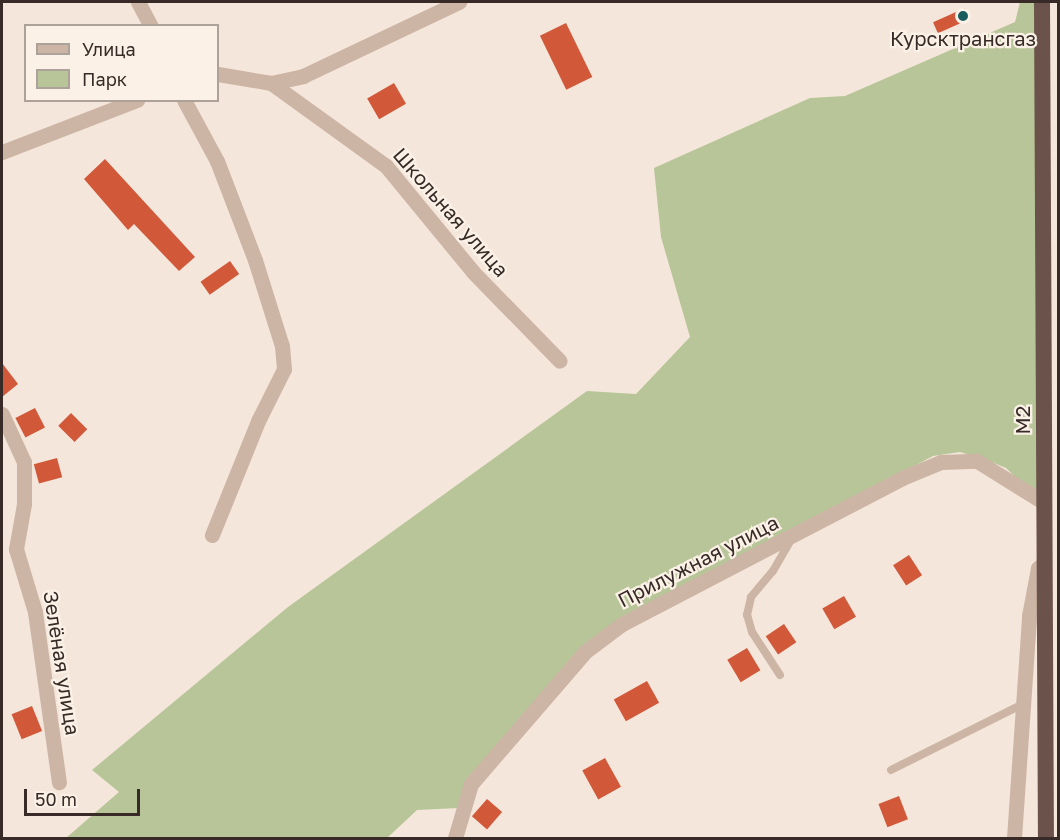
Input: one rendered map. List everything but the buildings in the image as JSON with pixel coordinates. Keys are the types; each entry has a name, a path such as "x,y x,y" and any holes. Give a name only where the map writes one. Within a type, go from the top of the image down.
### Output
{"highway":[{"name":"М2","path":"1042,2 1046,838"}],"street":[{"path":"138,2 150,24"},
{"path":"219,74 271,83 303,76 459,2"},
{"name":"Школьная улица","path":"271,83 386,166 473,272 560,361"},
{"path":"2,152 132,102"},
{"path":"185,102 217,161 255,260 282,346 284,369 258,421 212,535"},
{"name":"Зелёная улица","path":"2,414 24,462 24,504 16,549 35,612 59,782"},
{"name":"Прилужная улица","path":"455,838 471,784 586,651 622,624 902,478 941,462 977,461 1043,502"},
{"path":"1014,838 1021,705 1029,616 1038,568 1043,564"}],"lane":[{"path":"780,675 752,632 747,615 751,597 773,571 794,534"},
{"path":"891,770 1021,705"}],"green space":[{"path":"1020,2 1045,2 1044,496 1028,489 1006,468 987,460 960,452 933,456 620,622 459,808 417,810 387,838 66,838 119,792 92,770 288,607 587,391 636,394 690,337 661,237 654,168 810,98 845,96 1015,22"}],"place":[{"name":"Курсктрансгаз","path":"963,16"}]}
